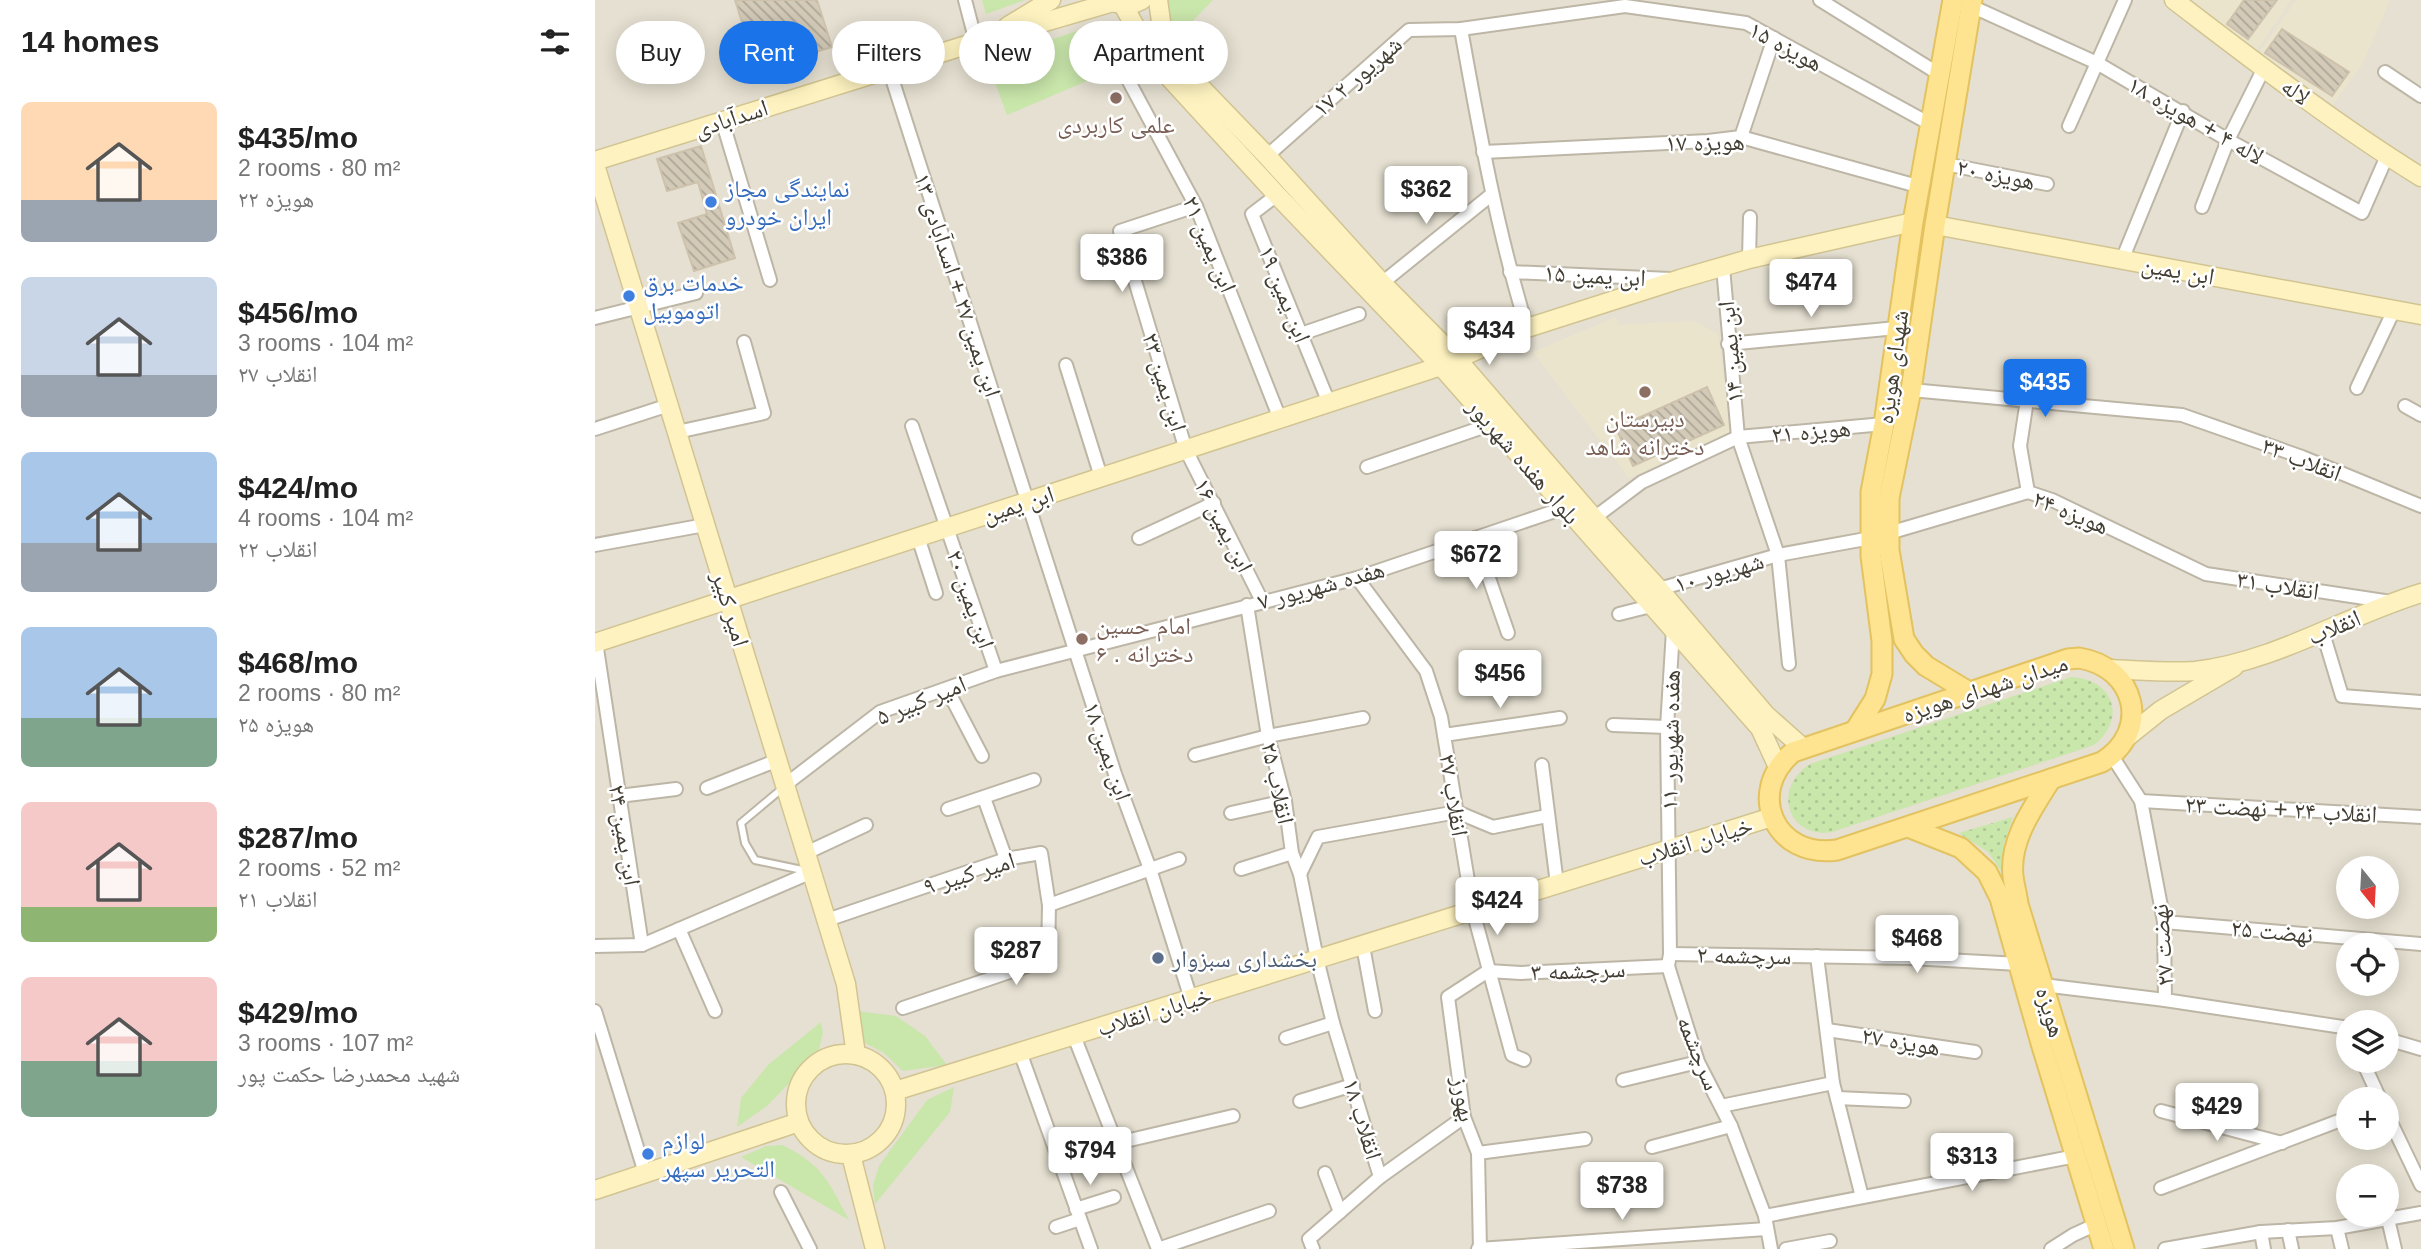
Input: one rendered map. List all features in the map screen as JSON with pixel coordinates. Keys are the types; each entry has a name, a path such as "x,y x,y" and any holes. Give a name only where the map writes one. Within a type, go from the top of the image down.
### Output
{"main road":[{"name":"اسدآبادی","path":"1015,21 1051,0"},
{"name":"اسدآبادی","path":"1048,21 1115,2 1142,0"},
{"name":"بلوار هفده شهریور","path":"1158,0 1163,36 1171,54 1382,283 1458,360 1594,518 1660,589 1766,715 1802,747"},
{"name":"لاله","path":"2174,0 2264,68 2387,156 2421,177"},
{"name":"بلوار هفده شهریور","path":"1115,2 1155,62 1277,195 1441,366 1760,729 1778,767"},
{"name":"شهدای هویزه","path":"1966,2 1938,74 1932,125 1913,222 1884,425 1871,492 1880,536 1891,562 1904,639 1926,666 1969,692"},
{"name":"شهدای هویزه","path":"1856,730 1875,699 1882,674 1882,641 1876,603 1880,536 1911,390 1966,2"},
{"name":"اسدآبادی","path":"595,163 840,84"},
{"name":"امیر کبیر","path":"595,163 846,984 856,1055"},
{"path":"1458,360 1527,328 1680,279 1749,259 1913,222"},
{"path":"595,223 613,225"},
{"name":"ابن یمین","path":"1934,225 2421,315"},
{"name":"ابن یمین","path":"596,642 1458,360"},
{"name":"انقلاب","path":"2246,660 2323,633 2391,602 2421,593"},
{"name":"میدان شهدای هویزه","path":"1778,767 1802,747 2068,659 2089,660 2109,669"},
{"path":"1778,767 1769,796 1772,817 1777,827 1793,843 1814,851 1837,850 2102,762 2112,756 2126,738 2161,710 2246,660"},
{"path":"2109,669 2195,671 2246,660"},
{"path":"2109,669 2124,684 2131,705 2130,728 2126,738"},
{"name":"هویزه","path":"2051,779 2025,820 2016,848 2013,874 2018,904 2124,1249"},
{"name":"خیابان انقلاب","path":"895,1091 1772,817"},
{"name":"هویزه","path":"1908,827 1961,848 1987,872 2000,898 2104,1249"},
{"path":"835,1055 856,1055 874,1062 887,1074 895,1091 897,1109 892,1126 882,1140 868,1150 851,1155 829,1152 810,1140 799,1122 796,1101 802,1080 815,1064 835,1055"},
{"path":"595,1190 799,1122"},
{"path":"851,1155 875,1249"}],"street":[{"path":"965,0 974,21"},
{"path":"1820,0 1938,74"},
{"path":"2069,126 2125,0"},
{"name":"لاله ۴ + هویزه ۱۸","path":"1966,2 2097,63 2183,111 2228,140 2362,213 2387,156"},
{"name":"هویزه ۱۵","path":"1461,29 1625,3 1746,23 1932,125"},
{"path":"1461,29 1491,195 1527,328"},
{"name":"۱۷ شهریور ۲","path":"1267,156 1409,30 1461,29"},
{"path":"1741,137 1774,38"},
{"path":"2202,207 2228,140 2264,68"},
{"path":"2385,72 2421,96"},
{"name":"ابن یمین ۲۷ + اسدآبادی ۱۳","path":"894,84 1027,501"},
{"name":"ابن یمین ۲۱","path":"1130,84 1196,206 1280,419"},
{"path":"2122,260 2183,111"},
{"path":"722,120 770,280"},
{"name":"هویزه ۱۷","path":"1483,152 1741,137 1921,187"},
{"name":"هویزه ۲۰","path":"1945,164 2047,184"},
{"name":"ابن یمین ۱۹","path":"1277,195 1252,214 1329,403"},
{"path":"1382,283 1491,195"},
{"name":"ابن یمین ۲۳","path":"1186,450 1120,231 1196,206"},
{"path":"1749,259 1750,217"},
{"name":"ابن یمین ۱۴","path":"1723,267 1738,437 1778,555 1789,664"},
{"name":"ابن یمین ۱۵","path":"1510,272 1680,279"},
{"path":"595,318 696,293"},
{"path":"2357,388 2394,310"},
{"path":"1301,334 1359,314"},
{"path":"1728,344 1897,328"},
{"path":"677,432 764,413 744,342"},
{"path":"1066,365 1101,477"},
{"name":"انقلاب ۳۳","path":"1911,390 2182,415 2302,457 2421,506"},
{"path":"2027,400 2020,446 2028,492"},
{"path":"595,429 669,405"},
{"path":"2405,407 2421,415"},
{"path":"1367,467 1492,424"},
{"name":"هویزه ۲۱","path":"1738,437 1884,425"},
{"name":"ابن یمین ۲۰","path":"912,426 996,671"},
{"path":"1594,518 1642,482 1738,437"},
{"name":"ابن یمین ۱۶","path":"1186,450 1262,601"},
{"name":"هویزه ۲۴","path":"1778,555 1880,536 2028,492 2052,500 2206,574"},
{"name":"ابن یمین ۱۸","path":"1027,501 1191,999"},
{"path":"1139,538 1214,503"},
{"name":"هفده شهریور ۷","path":"1075,650 1357,578 1564,508"},
{"path":"595,545 705,525"},
{"path":"918,537 936,593"},
{"path":"1475,538 1508,633"},
{"name":"شهریور ۱۰","path":"1660,589 1778,555"},
{"name":"انقلاب ۳۱","path":"2206,574 2391,602"},
{"name":"انقلاب ۲۷","path":"1357,578 1426,671 1441,718 1473,911 1488,971 1512,1055 1524,1060"},
{"name":"انقلاب ۲۵","path":"1247,605 1268,736 1285,801 1291,853 1300,874 1317,959"},
{"path":"1619,614 1651,606"},
{"name":"هفده شهریور ۱۱","path":"1670,849 1667,727 1673,631"},
{"path":"2323,633 2342,696 2421,702"},
{"name":"ابن یمین ۲۴","path":"596,642 642,945"},
{"name":"امیر کبیر ۵","path":"785,785 880,712 996,671 1075,650"},
{"path":"947,689 982,755"},
{"path":"1195,755 1268,736 1363,718"},
{"path":"1444,735 1560,718"},
{"path":"1613,725 1667,727"},
{"name":"نهضت ۲۷","path":"2112,756 2141,801 2164,922 2165,1000 2336,1027"},
{"path":"707,788 778,760"},
{"path":"1542,765 1557,884"},
{"path":"948,809 1034,780"},
{"path":"619,796 675,789"},
{"path":"984,797 1006,859"},
{"path":"1231,813 1285,801"},
{"name":"انقلاب ۲۴ + نهضت ۲۳","path":"2141,801 2421,817"},
{"path":"1300,874 1318,837 1457,812 1493,827 1547,816"},
{"path":"806,853 866,825"},
{"name":"سرچشمه","path":"1670,849 1669,960 1698,1062 1731,1126 1772,1249"},
{"name":"امیر کبیر ۹","path":"827,920 1006,859 1041,853 1049,905"},
{"path":"1241,869 1291,853"},
{"path":"903,1007 1048,959 1049,905 1179,859"},
{"path":"595,946 642,945 812,872"},
{"name":"نهضت ۲۵","path":"2164,922 2421,944"},
{"path":"679,929 715,1011"},
{"path":"1363,946 1375,1011"},
{"path":"1817,956 1833,1083 1863,1197"},
{"name":"سرچشمه ۲","path":"1669,960 1817,956 2019,964"},
{"name":"انقلاب ۱۸","path":"1313,1249 1309,1239 1380,1177 1333,1023 1317,959"},
{"name":"سرچشمه ۳","path":"1488,971 1521,973 1669,960"},
{"name":"بهورز","path":"1479,1249 1478,1153 1464,1117 1448,998 1488,971"},
{"path":"2043,985 2165,1000"},
{"path":"595,1011 600,1043 645,1173"},
{"path":"1286,1038 1333,1023"},
{"name":"هویزه ۲۷","path":"1827,1030 1975,1052"},
{"path":"1074,1036 1158,1249 1269,1211"},
{"path":"2399,1043 2421,1049"},
{"path":"1020,1052 1091,1249"},
{"path":"1623,1080 1698,1062"},
{"path":"1721,1106 1833,1083"},
{"path":"1300,1101 1353,1085"},
{"path":"1837,1098 1904,1101"},
{"path":"2161,1111 2282,1143"},
{"path":"1117,1143 1233,1116"},
{"path":"1380,1177 1464,1117"},
{"path":"2161,1188 2336,1122"},
{"path":"1652,1147 1731,1126"},
{"path":"1478,1153 1585,1139"},
{"path":"2399,1139 2421,1185"},
{"path":"1479,1249 1765,1222 1863,1197 2076,1157"},
{"path":"1325,1173 1340,1212"},
{"path":"781,1192 810,1249"},
{"path":"1056,1227 1114,1197"},
{"path":"2399,1217 2421,1213"},
{"path":"2051,1249 2097,1224"},
{"path":"2165,1249 2261,1233 2343,1227"},
{"path":"2390,1227 2395,1249"},
{"path":"2337,1228 2342,1249"},
{"path":"2288,1230 2293,1249"},
{"path":"2261,1233 2264,1249"},
{"path":"1786,1249 1830,1241"}],"lane":[{"path":"785,785 741,823 745,843 755,860 812,872"}],"shaded area":[{"path":"595,0 2421,0 2421,1249 595,1249"},
{"path":"2186,0 2291,0 2255,53"},
{"path":"2296,0 2390,0 2363,63 2333,104 2259,53"},
{"name":"دبیرستان دخترانه شاهد","path":"1616,317 1618,325 1694,321 1718,334 1731,432 1629,478 1533,352"}],"green space":[{"path":"982,0 1025,0 986,14"},
{"path":"1161,0 1213,0 1192,21 1166,21"},
{"path":"1069,34 1069,84 1080,84 1007,115 996,84 1055,84 1055,38"},
{"path":"2071,677 2086,679 2097,685 2111,702 2113,713 2110,724 2094,745 1832,832 1817,832 1805,828 1795,820 1790,810 1788,798 1791,786 1798,774 1810,764"},
{"path":"2013,817 2004,843 2002,872 1988,852 1959,833"},
{"path":"856,1011 896,1016 925,1036 947,1065 903,1071 884,1053 861,1041"},
{"path":"821,1022 823,1033 818,1053 767,1106 737,1127 741,1098 768,1065"},
{"path":"954,1087 950,1112 875,1204 873,1185 879,1166 927,1100"},
{"path":"782,1145 816,1167 836,1195 849,1220 741,1157 766,1146"}],"building":[{"path":"735,0 817,0 832,47 818,51 818,21 742,21"},
{"path":"2244,0 2277,0 2248,39 2227,24"},
{"path":"2282,29 2349,72 2332,96 2265,53"},
{"name":"نمایندگی مجاز ایران خودرو","path":"701,146 735,258 694,271 678,223 707,214 698,182 667,191 657,159"},
{"path":"1707,387 1724,425 1633,466 1616,428"}],"place":[{"name":"علمی کاربردی","path":"1116,98"},
{"name":"نمایندگی مجاز ایران خودرو","path":"711,202"},
{"name":"خدمات برق اتوموبیل","path":"629,296"},
{"name":"دبیرستان دخترانه شاهد","path":"1645,392"},
{"name":"امام حسین ۶ . دخترانه","path":"1082,639"},
{"name":"بخشداری سبزوار","path":"1158,958"},
{"name":"لوازم التحریر سپهر","path":"648,1154"}]}
